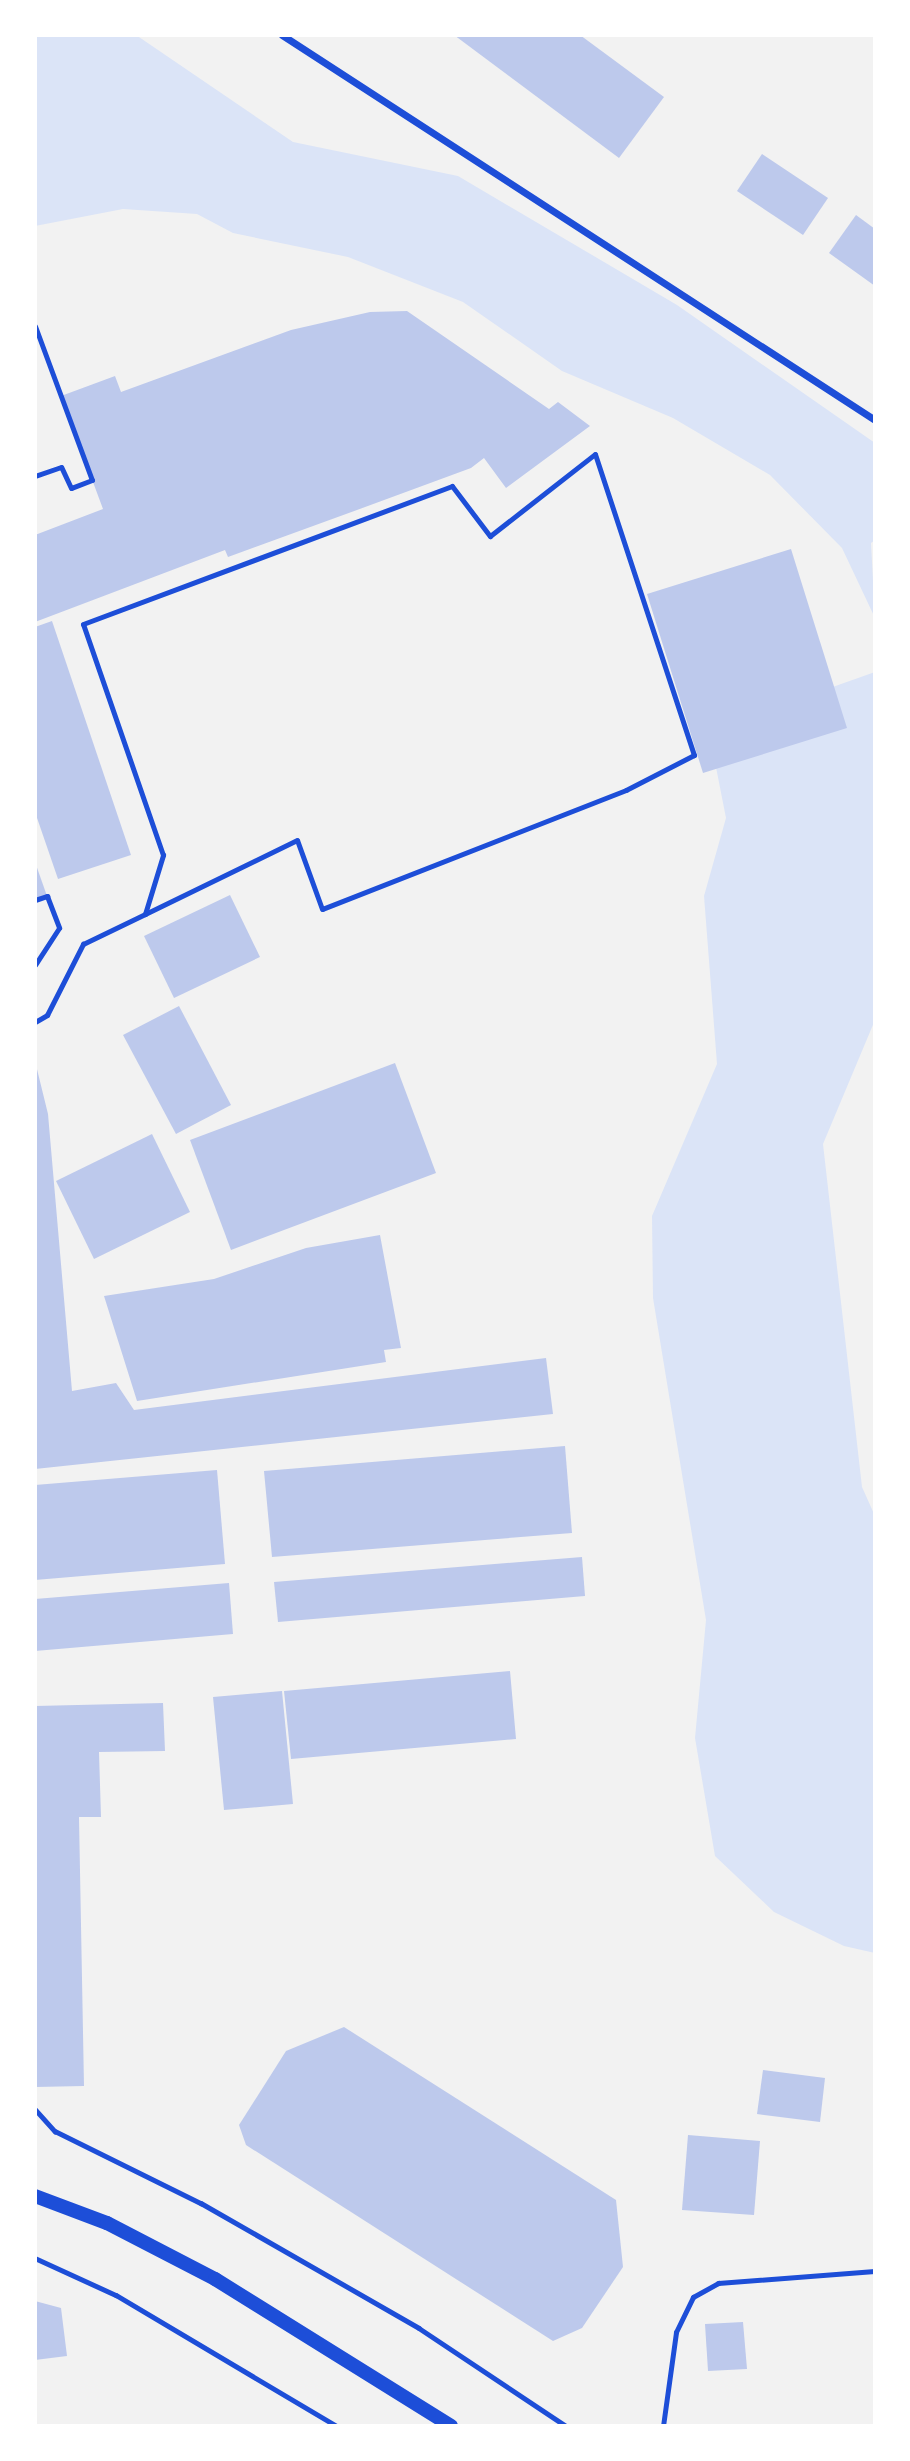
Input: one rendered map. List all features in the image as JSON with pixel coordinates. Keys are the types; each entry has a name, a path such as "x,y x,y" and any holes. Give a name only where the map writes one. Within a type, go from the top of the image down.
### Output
{"main road":[{"path":"35,2196 107,2223 215,2279 451,2426"}],"street":[{"path":"282,35 875,420"}],"lane":[{"path":"35,326 92,480 71,488 61,467 35,476"},
{"path":"35,1021 47,1015 83,944 145,914 297,840 322,909 626,790 694,755 595,454 490,536 452,486 83,624 163,855 145,914"},
{"path":"35,900 47,896 59,928 35,965"},
{"path":"663,2426 676,2332 693,2297 718,2283 875,2271"}],"path":[{"path":"35,2109 55,2131 201,2203 419,2328 566,2426"},
{"path":"35,2258 116,2295 337,2426"}],"shaded area":[{"path":"35,35 136,35 293,142 458,176 677,305 875,443 875,540 871,543 875,618 842,548 770,475 673,418 562,371 463,302 348,257 233,233 197,214 123,209 35,226"},
{"path":"875,672 875,1020 823,1144 862,1487 875,1516 875,1953 844,1946 774,1912 715,1856 695,1738 706,1620 653,1298 652,1216 717,1064 704,896 726,818 713,752 739,720"}],"building":[{"path":"454,35 580,35 664,97 619,158"},
{"path":"762,154 828,198 803,235 737,191"},
{"path":"856,215 875,229 875,286 829,253"},
{"path":"407,311 549,409 558,402 590,426 506,488 484,458 471,468 357,510 228,557 225,550 35,622 35,535 103,509 61,396 115,376 121,392 291,330 370,312"},
{"path":"791,549 847,728 703,773 647,594"},
{"path":"52,621 131,855 58,879 35,812 35,627"},
{"path":"35,862 47,896 35,900"},
{"path":"230,895 260,957 174,998 144,936"},
{"path":"179,1006 231,1105 176,1134 123,1035"},
{"path":"35,1061 48,1114 72,1391 116,1383 134,1410 546,1358 553,1414 35,1469"},
{"path":"395,1063 436,1173 231,1250 190,1140"},
{"path":"152,1134 190,1212 94,1259 56,1181"},
{"path":"380,1235 401,1348 384,1350 386,1362 137,1401 104,1296 214,1279 306,1248"},
{"path":"565,1446 572,1533 272,1557 264,1471"},
{"path":"217,1470 225,1564 35,1580 35,1485"},
{"path":"582,1557 585,1596 278,1622 274,1582"},
{"path":"229,1583 233,1634 35,1651 35,1599"},
{"path":"510,1671 516,1739 291,1759 284,1691"},
{"path":"282,1691 293,1804 224,1810 213,1697"},
{"path":"163,1703 165,1751 99,1752 101,1817 79,1817 84,2086 35,2087 35,1706"},
{"path":"344,2027 616,2200 623,2267 582,2328 553,2341 246,2145 239,2125 286,2051"},
{"path":"763,2070 825,2078 820,2122 757,2114"},
{"path":"688,2135 760,2141 754,2215 682,2210"},
{"path":"35,2301 61,2308 67,2356 35,2360"},
{"path":"743,2322 747,2369 708,2371 705,2324"}]}
